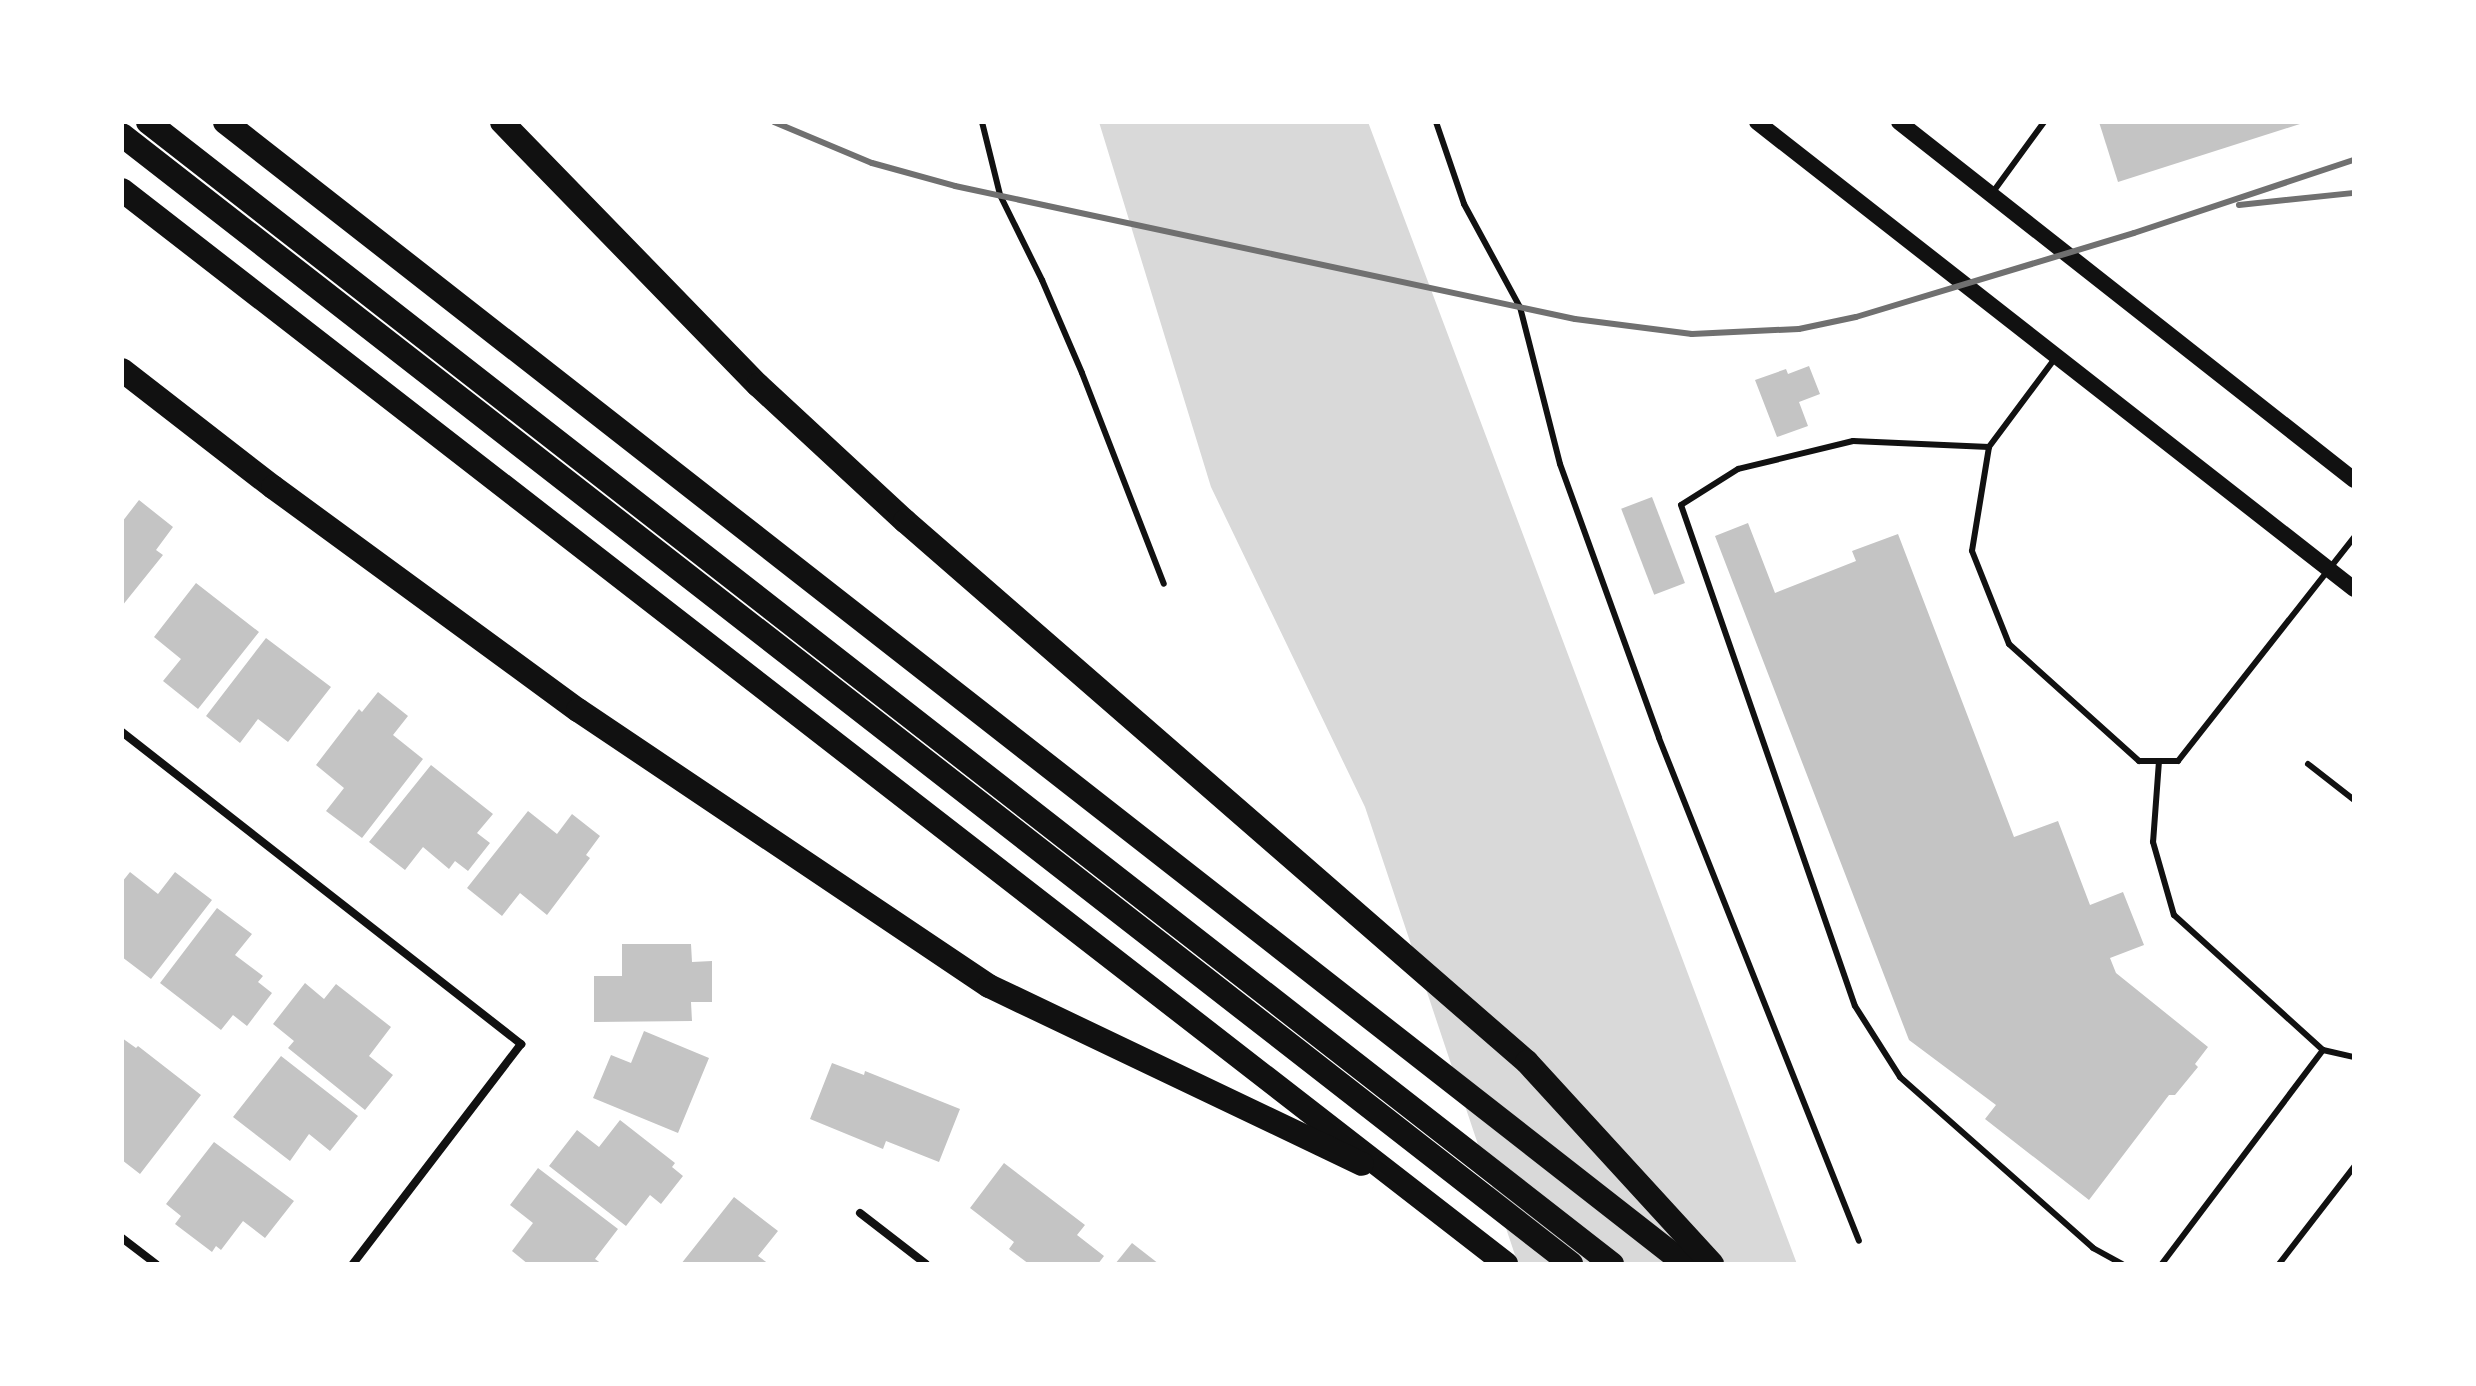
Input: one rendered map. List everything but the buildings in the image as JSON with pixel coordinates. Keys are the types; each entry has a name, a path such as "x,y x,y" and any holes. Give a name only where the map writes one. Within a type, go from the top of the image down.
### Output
{"highway":[{"path":"148,122 1612,1264"},
{"path":"225,122 1321,976 1685,1264"},
{"path":"502,122 770,395 905,521 1527,1062 1712,1264"},
{"path":"122,135 1571,1264"},
{"path":"122,190 1506,1264"},
{"path":"122,370 273,487 578,710 989,986 1404,1184"}],"main road":[{"path":"1757,122 2354,589"},
{"path":"1899,122 2354,480"}],"street":[{"path":"122,732 521,1044 353,1264"},
{"path":"860,1213 926,1264"},
{"path":"122,1238 156,1264"}],"lane":[{"path":"982,122 1000,195 1077,359 1164,584"},
{"path":"1436,122 1464,204 1520,307 1560,464 1659,738 1859,1241"},
{"path":"1991,195 2044,122"},
{"path":"2057,356 1989,447 1972,551 2009,644 2139,761 2178,761 2354,537"},
{"path":"1989,447 1853,441 1738,469 1681,505 1855,1006 1900,1077 2093,1248 2122,1264"},
{"path":"2159,761 2153,842 2174,915 2323,1050 2354,1057"},
{"path":"2308,764 2354,800"},
{"path":"2162,1264 2323,1050"},
{"path":"2279,1264 2354,1167"}],"shaded area":[{"path":"1099,122 1368,122 1797,1264 1518,1264 1365,807 1211,487"}],"railway":[{"path":"774,122 872,163 955,186 1575,319 1692,334 1799,329 1856,317 2134,233 2354,160"},
{"path":"2239,205 2354,193"}]}
